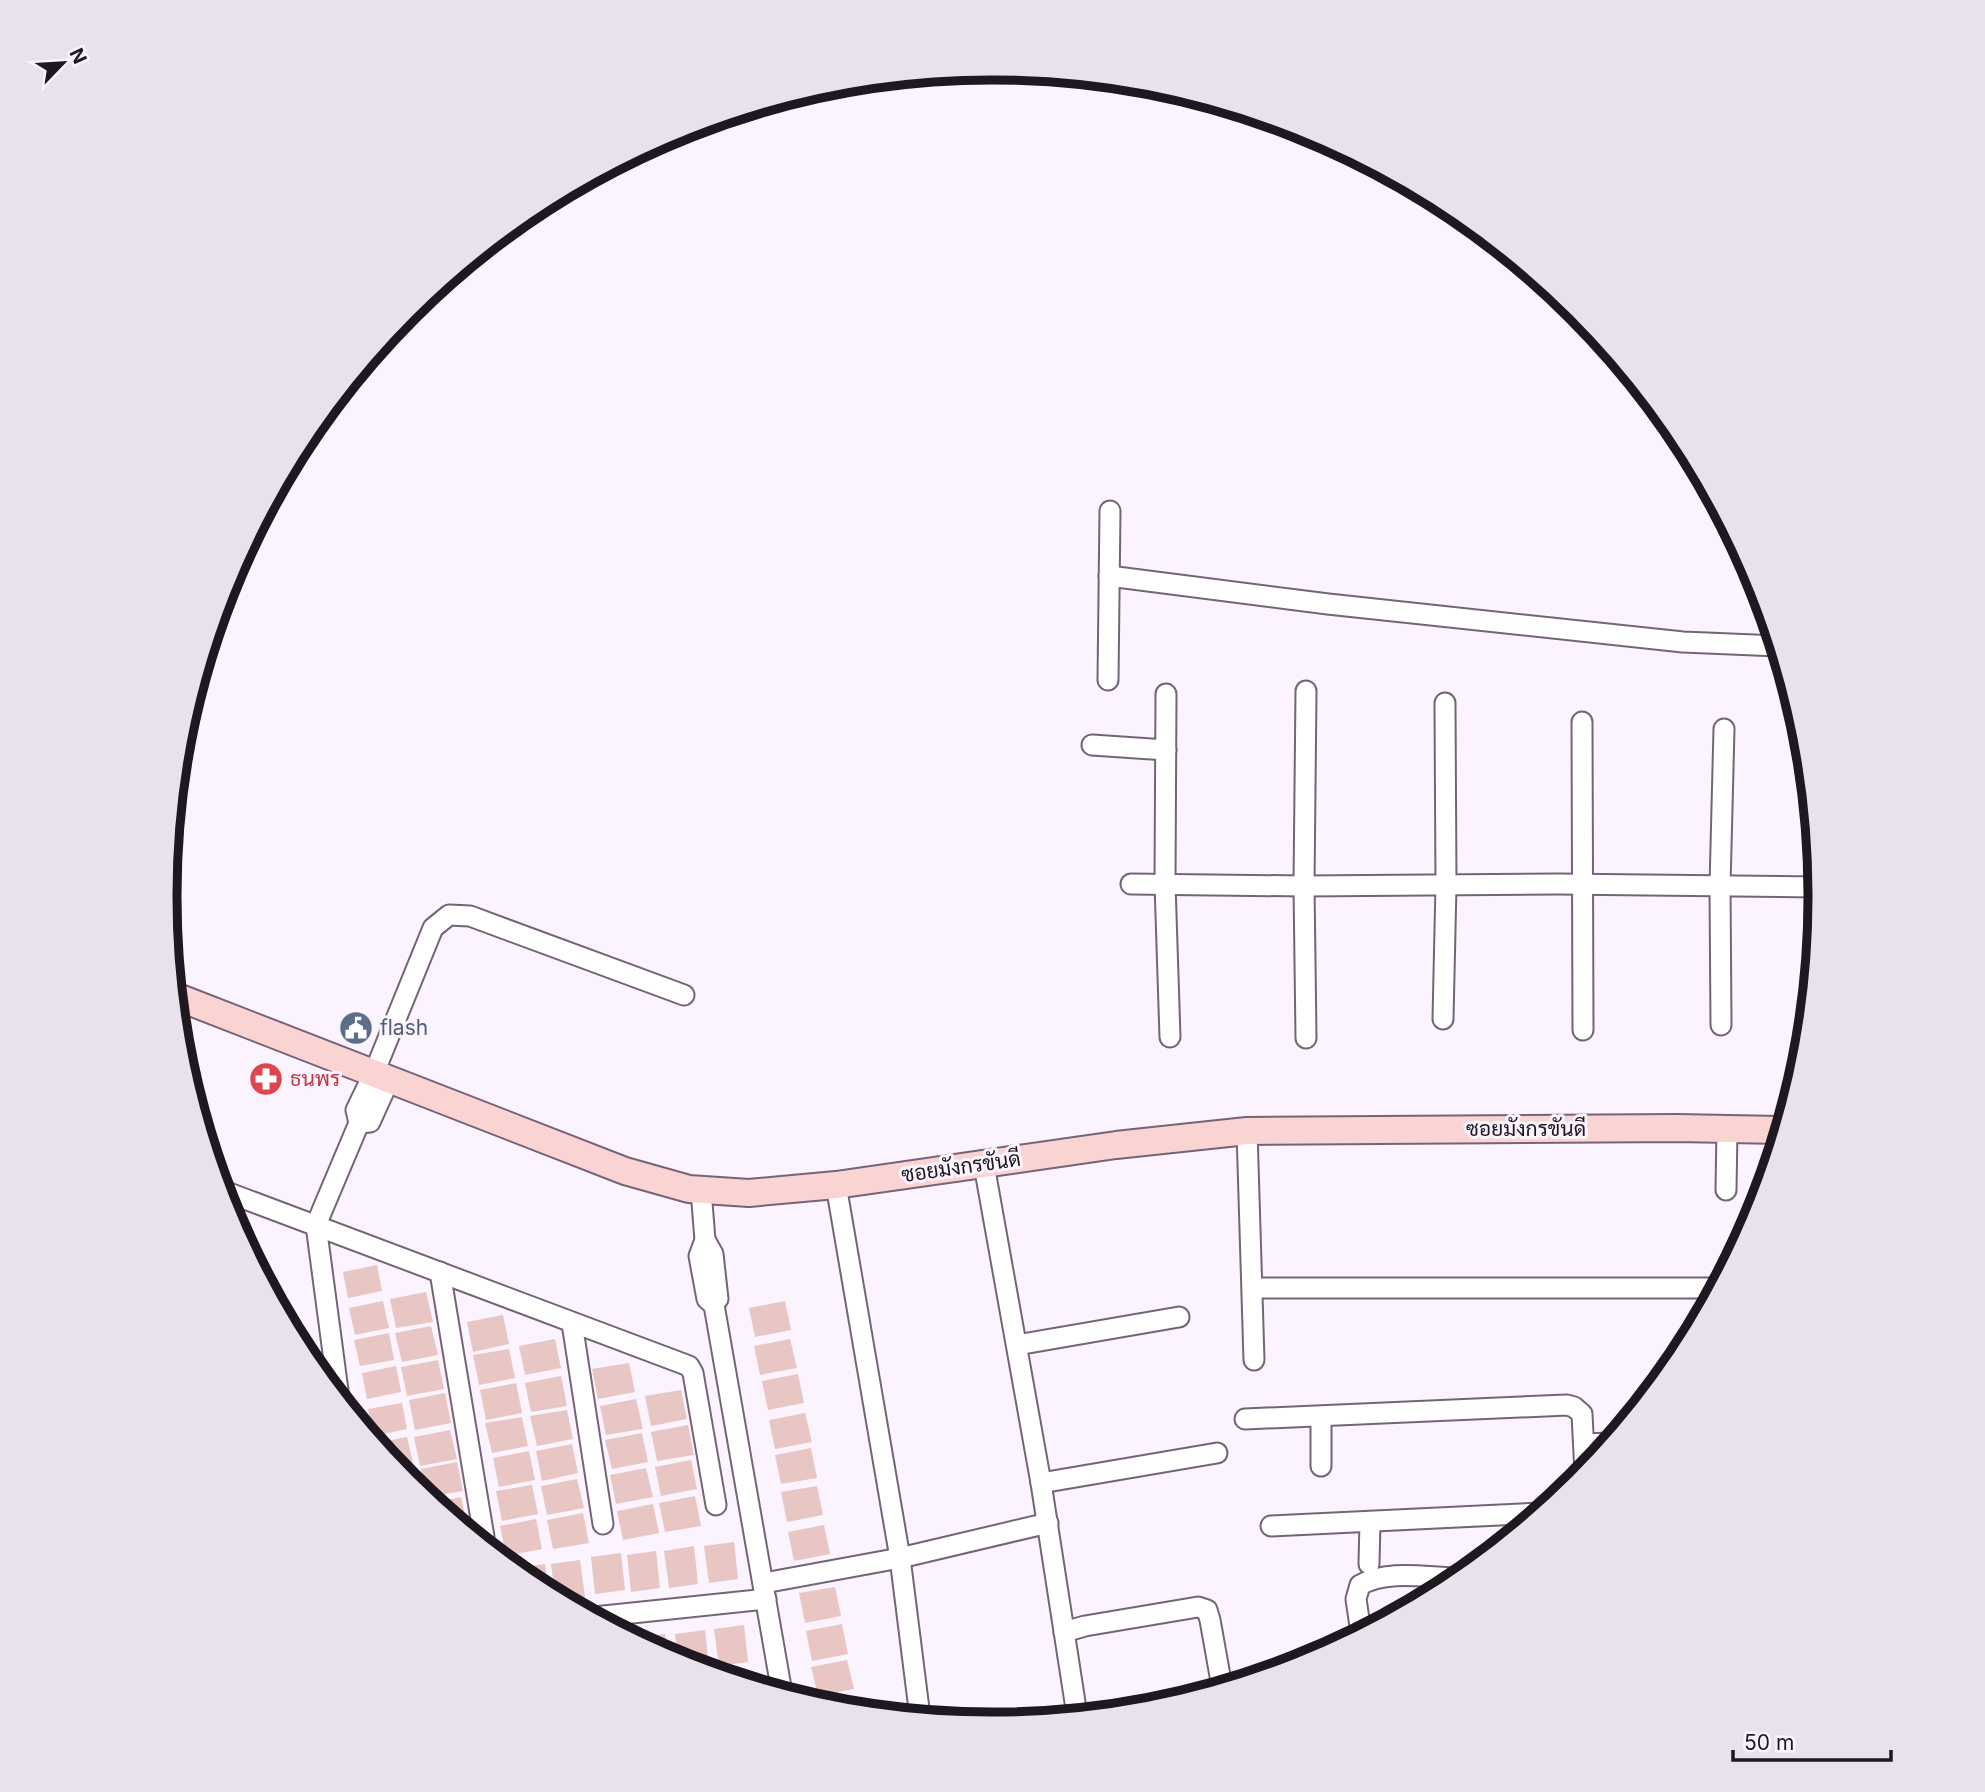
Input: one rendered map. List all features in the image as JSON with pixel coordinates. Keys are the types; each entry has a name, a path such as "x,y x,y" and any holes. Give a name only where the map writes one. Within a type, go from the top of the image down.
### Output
{"street":[{"path":"1108,680 1110,511"},
{"path":"1110,576 1328,604 1683,642 1768,646"},
{"path":"1306,691 1306,1038"},
{"path":"1166,694 1165,884 1170,1037"},
{"path":"1443,1019 1446,885 1445,703"},
{"path":"1582,722 1583,1030"},
{"path":"1721,1024 1720,886 1724,729"},
{"path":"1091,745 1166,750"},
{"path":"1131,884 1808,887"},
{"path":"337,1379 316,1225 359,1123 370,1122 382,1077 433,928 449,915 470,916 684,995"},
{"name":"ซอยมังกรขันดี","path":"184,999 625,1171 701,1190 750,1193 836,1185 1162,1139 1247,1131 1773,1130"},
{"path":"1726,1190 1727,1129"},
{"path":"1247,1131 1254,1360"},
{"path":"984,1165 1048,1523 1076,1707"},
{"path":"836,1185 900,1558 919,1708"},
{"path":"701,1190 705,1240 699,1256 707,1298 714,1305 780,1684"},
{"path":"234,1195 689,1366 693,1373 716,1505"},
{"path":"440,1272 483,1532"},
{"path":"1253,1288 1706,1290"},
{"path":"1017,1345 1179,1317"},
{"path":"572,1323 603,1524"},
{"path":"1245,1419 1567,1405 1582,1414 1585,1456"},
{"path":"1321,1417 1321,1466"},
{"path":"1585,1444 1597,1444"},
{"path":"1041,1483 1217,1452"},
{"path":"1271,1527 1524,1514"},
{"path":"1369,1564 1370,1522"},
{"path":"609,1615 765,1591 1048,1523"},
{"path":"1360,1623 1356,1599 1360,1585 1387,1576 1440,1577"},
{"path":"1064,1632 1198,1606 1207,1610 1221,1679"}],"building":[{"path":"377,1265 382,1291 348,1298 343,1272"},
{"path":"426,1292 433,1322 396,1328 390,1299"},
{"path":"383,1301 389,1328 355,1335 349,1308"},
{"path":"785,1301 791,1330 755,1337 749,1308"},
{"path":"503,1315 509,1344 473,1352 467,1322"},
{"path":"431,1326 438,1355 402,1362 395,1333"},
{"path":"389,1333 394,1360 360,1366 354,1340"},
{"path":"555,1339 561,1368 525,1375 519,1346"},
{"path":"790,1339 797,1368 760,1375 754,1346"},
{"path":"509,1349 515,1378 479,1385 473,1355"},
{"path":"438,1360 444,1389 407,1396 401,1367"},
{"path":"629,1363 635,1392 598,1399 592,1369"},
{"path":"396,1366 401,1392 367,1399 362,1373"},
{"path":"798,1374 804,1403 768,1410 762,1381"},
{"path":"561,1376 567,1406 531,1412 525,1383"},
{"path":"516,1383 522,1413 486,1420 480,1390"},
{"path":"681,1390 687,1419 651,1426 645,1396"},
{"path":"445,1393 451,1423 415,1430 409,1400"},
{"path":"636,1399 643,1429 606,1435 600,1406"},
{"path":"402,1403 407,1429 380,1435 371,1423 368,1409"},
{"path":"567,1410 573,1439 537,1446 530,1416"},
{"path":"805,1413 812,1442 775,1449 769,1420"},
{"path":"522,1417 528,1446 492,1453 485,1423"},
{"path":"688,1425 694,1455 657,1461 651,1432"},
{"path":"450,1430 457,1459 420,1466 414,1437"},
{"path":"642,1433 648,1462 612,1469 605,1440"},
{"path":"407,1437 413,1463 408,1464 386,1441"},
{"path":"572,1444 578,1473 542,1481 536,1451"},
{"path":"811,1448 817,1478 781,1484 775,1455"},
{"path":"529,1451 535,1480 499,1487 493,1458"},
{"path":"691,1460 697,1489 661,1496 655,1467"},
{"path":"457,1462 463,1491 440,1495 423,1479 421,1469"},
{"path":"646,1468 653,1497 616,1504 610,1475"},
{"path":"577,1479 584,1508 547,1515 541,1486"},
{"path":"532,1485 538,1514 502,1521 496,1491"},
{"path":"817,1486 823,1515 787,1522 781,1492"},
{"path":"695,1496 701,1526 665,1532 659,1503"},
{"path":"461,1497 466,1518 455,1509 446,1500"},
{"path":"653,1504 659,1533 623,1540 617,1511"},
{"path":"583,1513 589,1543 553,1549 547,1520"},
{"path":"536,1519 542,1549 512,1555 505,1549 500,1526"},
{"path":"824,1525 830,1554 794,1561 788,1532"},
{"path":"734,1542 738,1579 709,1583 704,1546"},
{"path":"694,1546 698,1584 669,1588 664,1551"},
{"path":"656,1551 660,1588 631,1592 627,1555"},
{"path":"621,1553 625,1590 595,1594 591,1557"},
{"path":"580,1560 585,1597 578,1598 553,1583 551,1564"},
{"path":"545,1564 547,1579 539,1574 528,1566"},
{"path":"835,1587 841,1616 805,1623 799,1593"},
{"path":"842,1624 848,1654 812,1661 806,1631"},
{"path":"744,1625 748,1662 719,1664 714,1629"},
{"path":"705,1630 708,1660 676,1647 675,1634"},
{"path":"665,1634 666,1643 651,1636"},
{"path":"847,1660 854,1689 826,1694 817,1692 811,1667"}],"place":[{"name":"flash","path":"356,1028"},
{"name":"ธนพร","path":"266,1079"}]}
